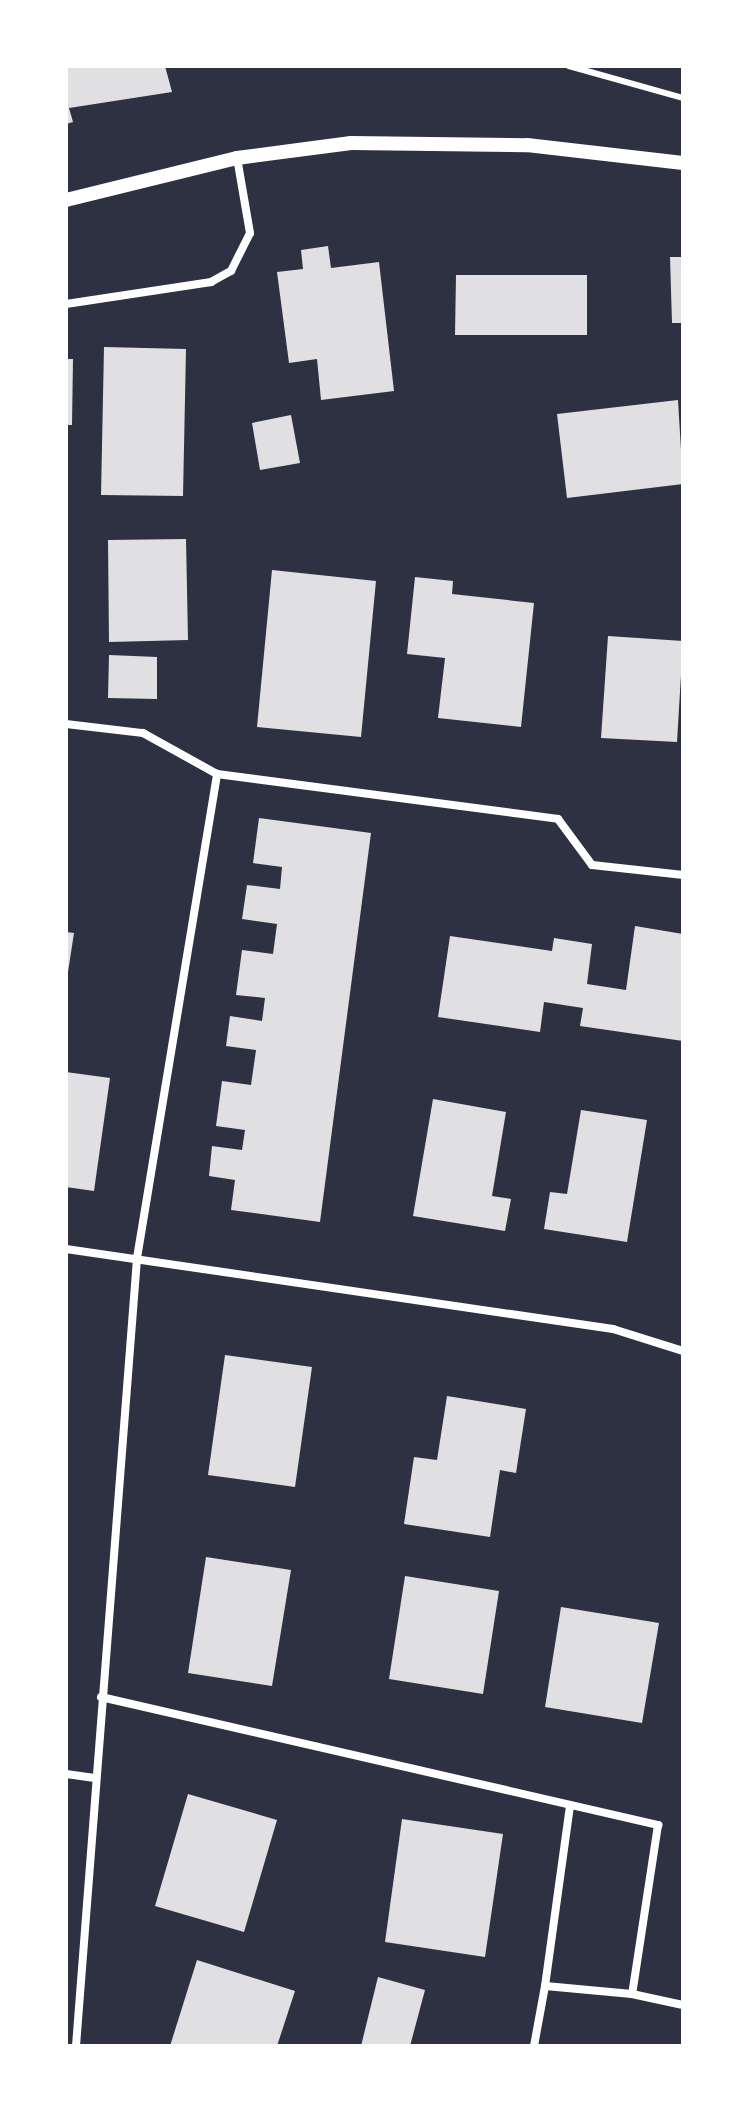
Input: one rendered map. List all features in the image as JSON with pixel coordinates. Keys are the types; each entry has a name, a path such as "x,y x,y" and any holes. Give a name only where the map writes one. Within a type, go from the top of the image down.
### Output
{"street":[{"path":"66,200 237,158 351,143 527,145 683,163"},
{"path":"66,304 211,282 231,271 250,233 237,158"},
{"path":"66,724 143,733 217,774 558,819 592,865 683,875"},
{"path":"76,2046 137,1258 217,774"},
{"path":"66,1249 613,1329 683,1351"},
{"path":"101,1697 658,1825 632,1994"},
{"path":"66,1774 95,1778"},
{"path":"534,2046 570,1806"},
{"path":"545,1986 632,1994 683,2005"}],"lane":[{"path":"569,66 683,98"}],"building":[{"path":"66,66 165,66 172,92 69,108 73,122 66,124"},
{"path":"328,246 331,268 379,262 394,391 321,400 317,359 289,363 277,272 303,269 301,250"},
{"path":"670,257 683,257 683,323 672,323"},
{"path":"456,275 587,275 587,335 455,335"},
{"path":"104,347 186,349 183,496 101,495"},
{"path":"66,359 73,359 72,425 66,425"},
{"path":"678,400 683,484 567,498 557,414"},
{"path":"291,415 300,463 260,470 252,423"},
{"path":"186,539 188,640 109,642 108,540"},
{"path":"272,570 376,581 361,737 257,727"},
{"path":"415,577 453,581 452,594 534,603 521,727 438,718 445,658 407,654"},
{"path":"608,636 683,641 677,742 601,738"},
{"path":"109,655 157,657 157,699 108,698"},
{"path":"259,818 371,833 320,1222 231,1210 235,1180 209,1176 212,1146 242,1150 245,1130 216,1126 222,1081 251,1085 256,1050 226,1046 230,1016 262,1021 265,998 236,995 242,950 273,954 277,924 242,919 247,885 280,889 282,867 253,863"},
{"path":"635,926 683,934 683,1041 580,1026 583,1008 544,1002 540,1032 438,1017 450,936 552,951 554,938 592,944 587,984 626,990"},
{"path":"66,932 74,933 68,972 66,971"},
{"path":"66,1072 110,1078 94,1191 66,1187"},
{"path":"433,1099 506,1112 492,1196 511,1199 505,1231 413,1216"},
{"path":"581,1110 647,1120 627,1242 544,1229 550,1192 567,1194"},
{"path":"225,1355 312,1367 295,1487 208,1475"},
{"path":"447,1396 526,1409 516,1473 500,1470 490,1537 404,1524 414,1457 437,1460"},
{"path":"206,1557 291,1570 272,1686 188,1673"},
{"path":"405,1576 499,1591 483,1694 389,1679"},
{"path":"561,1607 659,1623 642,1723 545,1707"},
{"path":"188,1794 277,1820 244,1932 155,1906"},
{"path":"402,1819 503,1834 485,1957 385,1942"},
{"path":"197,1960 295,1991 277,2046 170,2046"},
{"path":"378,1977 425,1990 410,2046 361,2046"}]}
